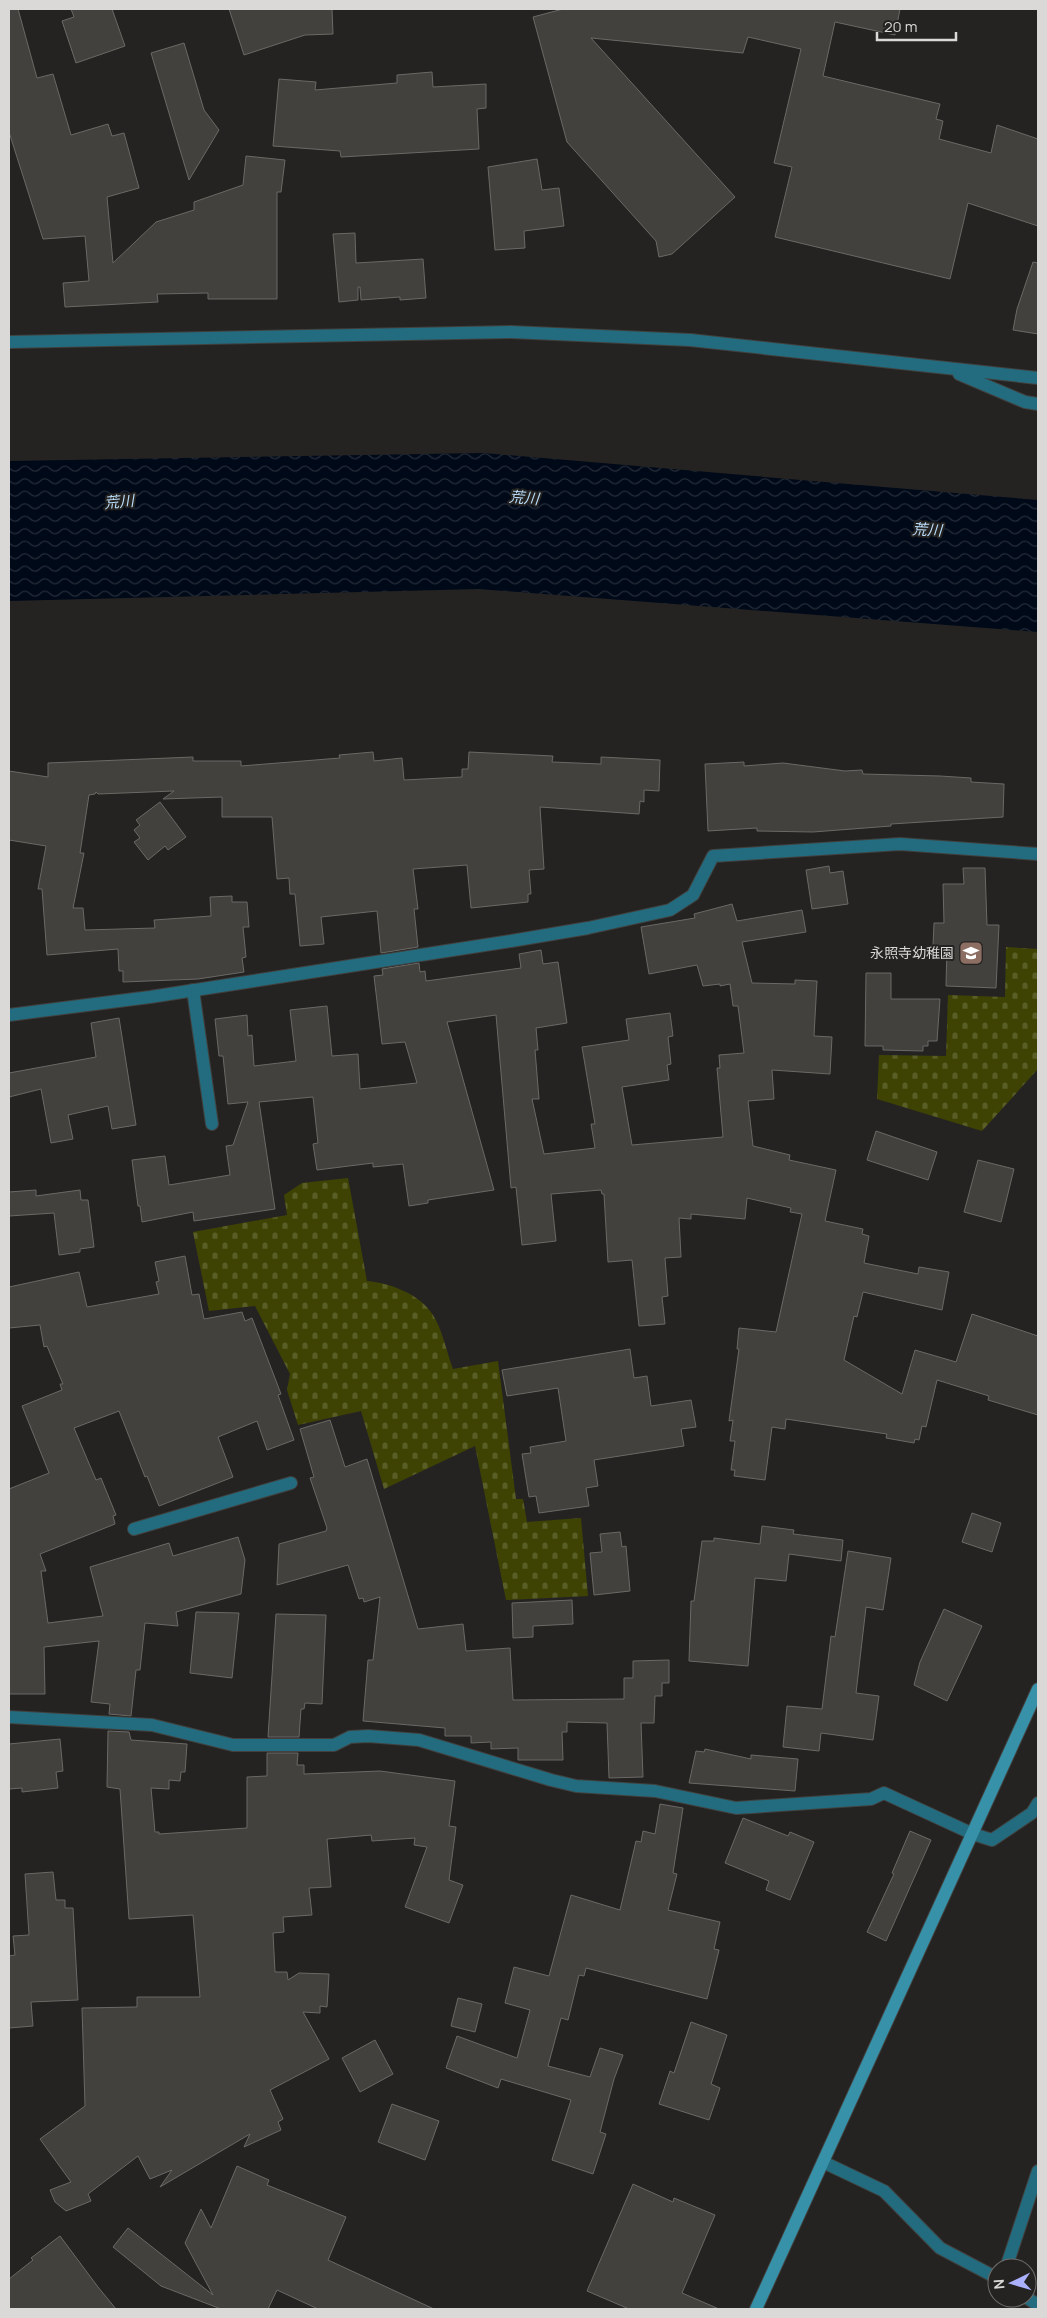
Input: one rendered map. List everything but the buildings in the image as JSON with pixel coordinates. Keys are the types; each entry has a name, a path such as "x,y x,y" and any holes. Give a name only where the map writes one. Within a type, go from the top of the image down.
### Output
{"street":[{"path":"9,342 512,332 690,340 1038,378"},
{"path":"946,368 1025,402 1038,404"},
{"path":"9,1015 193,990 578,930 670,910 693,894 713,856 900,844 1038,854"},
{"path":"193,990 212,1124"},
{"path":"134,1529 290,1483"},
{"path":"756,2309 1038,1689"},
{"path":"9,1717 152,1725 233,1745 334,1745 350,1737 368,1736 420,1740 576,1786 655,1791 736,1808 871,1799 884,1794 973,1834 992,1840 1036,1811"},
{"path":"823,2162 884,2191 940,2248 987,2273"},
{"path":"1009,2258 1038,2171"}],"green space":[{"path":"1006,947 1038,949 1038,1069 982,1131 877,1099 879,1055 946,1056 948,995 1005,997"},
{"path":"348,1178 367,1281 385,1284 404,1291 427,1308 439,1327 453,1369 498,1361 516,1499 523,1499 527,1522 581,1518 588,1596 506,1600 475,1446 384,1489 361,1411 298,1425 287,1390 290,1374 255,1306 209,1311 193,1232 287,1215 284,1195 302,1183"}],"water":[{"name":"荒川","path":"483,453 1038,500 1038,632 479,589 9,601 9,461"}],"place":[{"name":"永照寺幼稚園","path":"971,953"}]}
